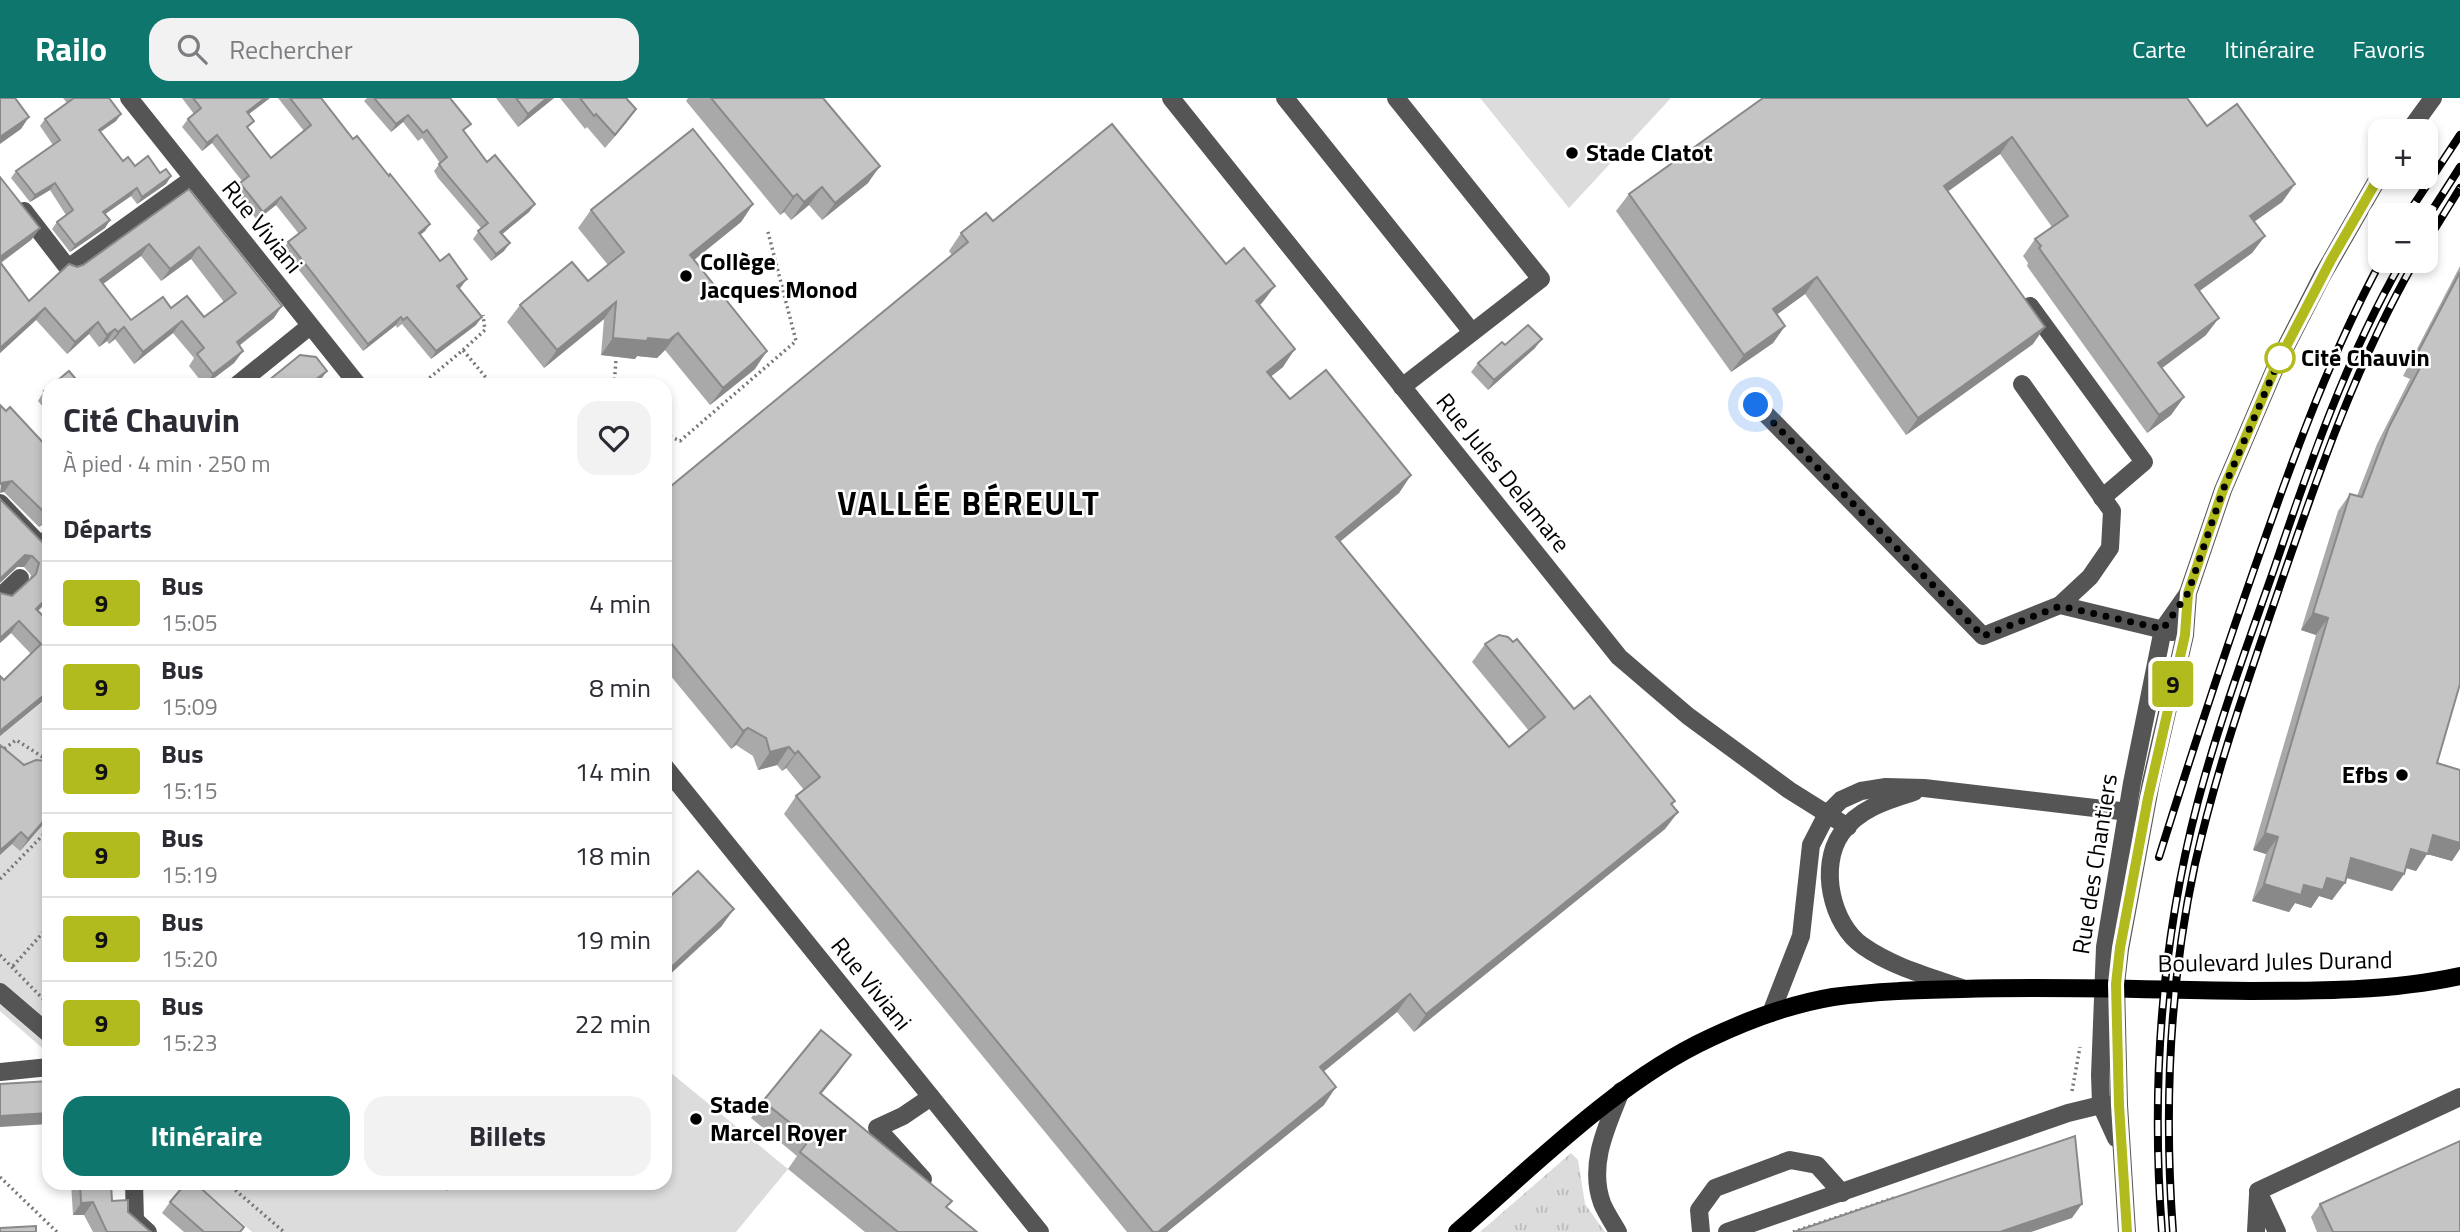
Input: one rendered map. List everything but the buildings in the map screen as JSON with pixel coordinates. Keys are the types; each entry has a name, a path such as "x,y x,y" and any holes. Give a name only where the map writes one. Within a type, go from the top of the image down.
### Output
{"main road":[{"name":"Boulevard Jules Durand","path":"1457,1232 1621,1091 1709,1038 1771,1013 1830,998 1889,991 2050,986 2301,991 2388,987 2460,976"}],"street":[{"name":"Rue Viviani","path":"129,98 352,378"},
{"name":"Rue Jules Delamare","path":"1171,98 1619,657 1688,716 1789,790 1848,827"},
{"path":"1285,98 1472,332"},
{"path":"1396,98 1541,279 1402,387"},
{"path":"2418,119 2433,98"},
{"path":"12,197 68,268 192,179"},
{"name":"Rue des Chantiers","path":"2136,813 2185,635 2188,593 2223,490 2276,366 2328,265 2372,189"},
{"path":"2022,295 2144,462 2102,498"},
{"path":"246,378 310,326"},
{"path":"1756,405 1983,636 2060,606 2090,577 2110,548 2112,511 2022,384"},
{"path":"0,503 42,539"},
{"path":"0,597 20,578"},
{"name":"Rue des Chantiers","path":"2127,1232 2121,1148 2110,1105 2116,984 2136,813 2163,629 2188,593"},
{"path":"2060,606 2185,635"},
{"name":"Rue Viviani","path":"672,775 1040,1232"},
{"name":"Boulevard Jules Durand","path":"1771,1013 1801,936 1811,845 1827,814 1841,800 1861,791 1886,787 1924,788 2136,813"},
{"name":"Boulevard Jules Durand","path":"1924,788 1879,804 1840,834 1831,862 1830,893 1841,921 1860,945 1902,968 1965,989"},
{"path":"0,992 42,1028"},
{"path":"0,1072 42,1068"},
{"path":"1618,1232 1602,1203 1596,1171 1603,1135 1621,1091"},
{"path":"923,1179 877,1128 903,1116 931,1097"},
{"path":"2258,1191 2460,1097"},
{"path":"1727,1232 2068,1114 2110,1105"},
{"path":"1701,1232 1699,1210 1715,1188 1790,1160 1817,1165 1842,1193"},
{"path":"134,1190 135,1220 148,1232"},
{"path":"2256,1232 2258,1191"},
{"path":"2258,1191 2277,1232"}],"path":[{"path":"672,437 680,440 796,341 768,232"},
{"path":"429,378 485,330 484,316"},
{"path":"463,350 486,378"},
{"path":"615,378 616,360"},
{"path":"0,752 16,740 42,757"},
{"path":"0,879 42,836"},
{"path":"13,966 42,934"},
{"path":"0,954 42,997"},
{"path":"0,1177 57,1232"},
{"path":"235,1190 284,1232"},
{"path":"1793,1232 1895,1198"}],"green space":[{"name":"Stade Clatot","path":"1480,98 1671,98 1569,208"},
{"path":"42,703 42,1048 0,1011 0,736"},
{"name":"Stade Marcel Royer","path":"672,1074 788,1169 736,1232 252,1232 204,1190 672,1190"},
{"path":"1571,1153 1578,1160 1585,1204 1605,1232 1480,1232"}],"railway":[{"path":"2415,203 2460,135"},
{"path":"2437,203 2460,167"},
{"path":"2438,224 2460,188"},
{"path":"2159,857 2249,583 2289,472 2331,365 2375,273"},
{"path":"2162,1232 2158,1123 2162,1015 2167,961 2185,854 2215,742 2316,451 2346,373 2396,273"},
{"path":"2173,1232 2169,1093 2174,1001 2186,910 2204,827 2247,684 2326,456 2358,376 2408,273"}],"bus line":[{"name":"9","path":"2127,1232 2119,1105 2116,984 2120,948 2148,798 2185,635 2188,593 2214,512 2276,366 2306,306 2372,189"}],"place":[{"name":"Stade Clatot","path":"1572,153"},
{"name":"Collège Jacques Monod","path":"686,276"},
{"name":"Cité Chauvin","path":"2280,358"},
{"name":"Efbs","path":"2402,775"},
{"name":"Stade Marcel Royer","path":"696,1119"}],"district":[{"name":"VALLÉE BÉREULT","path":"969,504"}],"route":[{"path":"1756,405 1983,636 2060,606 2163,629 2188,593 2233,463 2280,358"}]}
